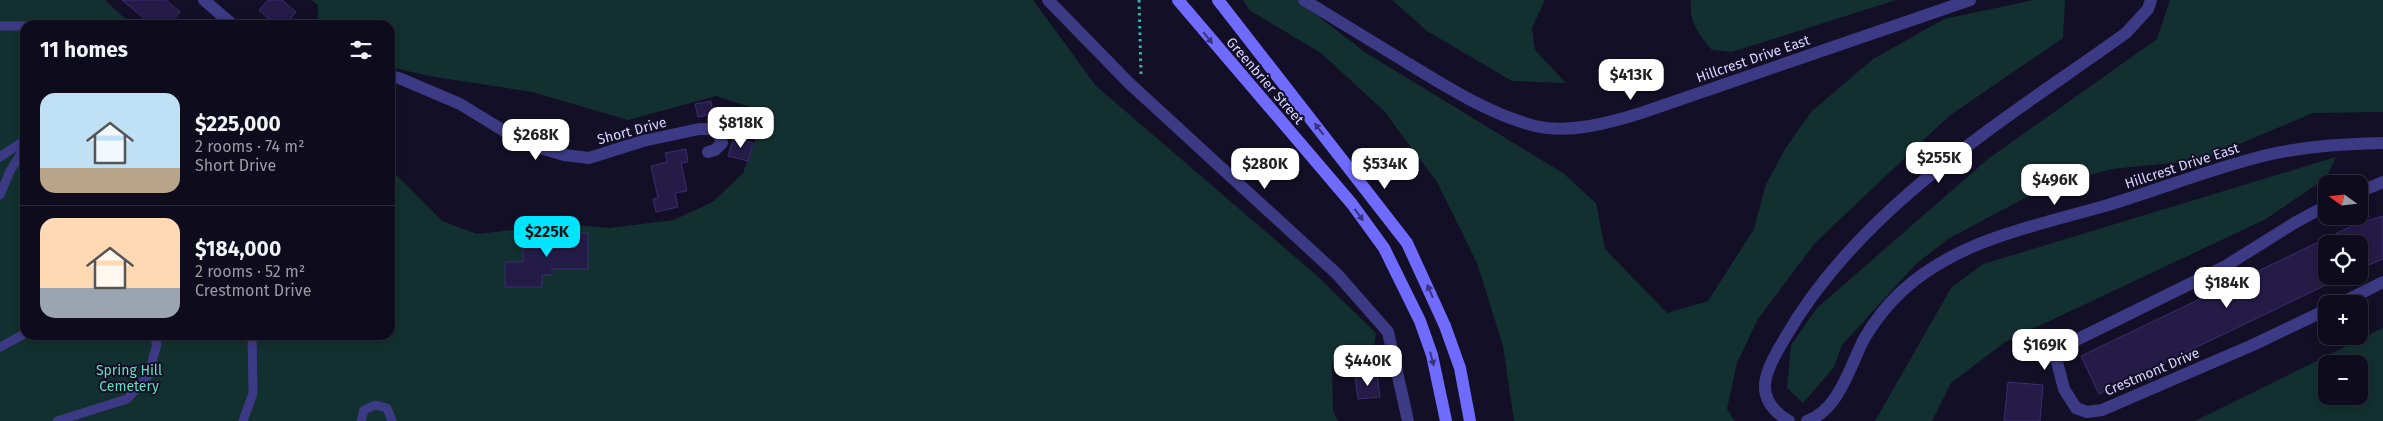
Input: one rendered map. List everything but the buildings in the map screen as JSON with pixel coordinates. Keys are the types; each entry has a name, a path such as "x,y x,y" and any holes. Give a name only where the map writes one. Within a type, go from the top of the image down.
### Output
{"main road":[{"name":"Greenbrier Street","path":"1178,0 1352,204 1384,248 1420,321 1432,355 1446,421"},
{"name":"Greenbrier Street","path":"1218,0 1407,243 1444,326 1460,368 1470,421"}],"street":[{"path":"204,0 227,20"},
{"path":"1048,0 1141,95 1337,274 1380,321 1388,332 1408,421"},
{"name":"Hillcrest Drive East","path":"1304,0 1444,85 1479,104 1536,126 1569,128 1612,122 1641,113 1970,0"},
{"path":"1789,421 1777,413 1768,402 1765,393 1765,381 1769,366 1795,320 1829,274 1885,214 1941,164 2126,33 2148,10 2151,0"},
{"name":"Short Drive","path":"395,77 460,104 524,142 564,155 589,158 643,141 699,129 717,129 722,143 715,150 708,152"},
{"name":"Hillcrest Drive East","path":"1807,421 1822,412 1834,400 1865,338 1882,312 1901,292 1929,269 1959,251 2268,155 2339,144 2383,143"},
{"path":"2368,188 2383,182"},
{"name":"Crestmont Drive","path":"2318,210 2224,267 2060,348 2056,362 2064,389 2076,408 2087,412 2102,410 2255,344 2318,314"},
{"path":"2357,295 2383,282"}],"lane":[{"path":"0,26 20,26"},
{"path":"0,158 20,144"},
{"path":"0,195 20,155"},
{"path":"0,347 20,336"},
{"path":"57,421 127,399 148,376 157,344 155,340"},
{"path":"244,421 253,394 252,340"},
{"path":"361,421 364,410 375,405 387,408 392,421"}],"path":[{"path":"1139,0 1141,95"}],"green space":[{"name":"Spring Hill Cemetery","path":"0,0 105,0 127,20 20,20 20,340 395,340 395,173 442,221 477,234 568,224 609,228 674,220 714,201 743,173 755,141 750,107 716,96 628,120 532,92 429,76 395,68 395,20 318,20 318,5 311,0 1033,0 1096,86 1315,274 1376,333 1374,346 1332,362 1333,411 1338,421 0,421"},
{"path":"1243,0 1297,0 1366,53 1563,173 1596,203 1605,249 1667,313 1708,301 1754,229 1766,184 1785,149 1811,112 1873,59 1944,19 2034,0 2065,0 2063,38 1949,116 1815,243 1758,319 1737,363 1727,409 1735,421 1514,421 1503,346 1477,263 1437,182 1384,111 1321,53 1249,10"},
{"path":"1392,0 1545,0 1532,28 1535,50 1566,83 1512,81 1427,31"},
{"path":"1691,0 1896,0 1732,52 1712,50 1703,39 1691,15"},
{"path":"2170,0 2383,0 2383,112 2313,113 2201,160 2112,169 2047,186 1948,239 1916,264 1842,345 1834,367 1803,403 1787,388 1791,345 1817,308 1988,159 2157,39"},
{"path":"2336,157 2327,175 2318,175 2318,183 2266,219 2005,342 1951,383 1932,421 1875,421 1951,288 1983,264"},
{"path":"2383,328 2383,421 2195,421 2318,360 2318,405 2368,405 2368,355 2328,355 2349,345 2368,345 2368,335"}]}
